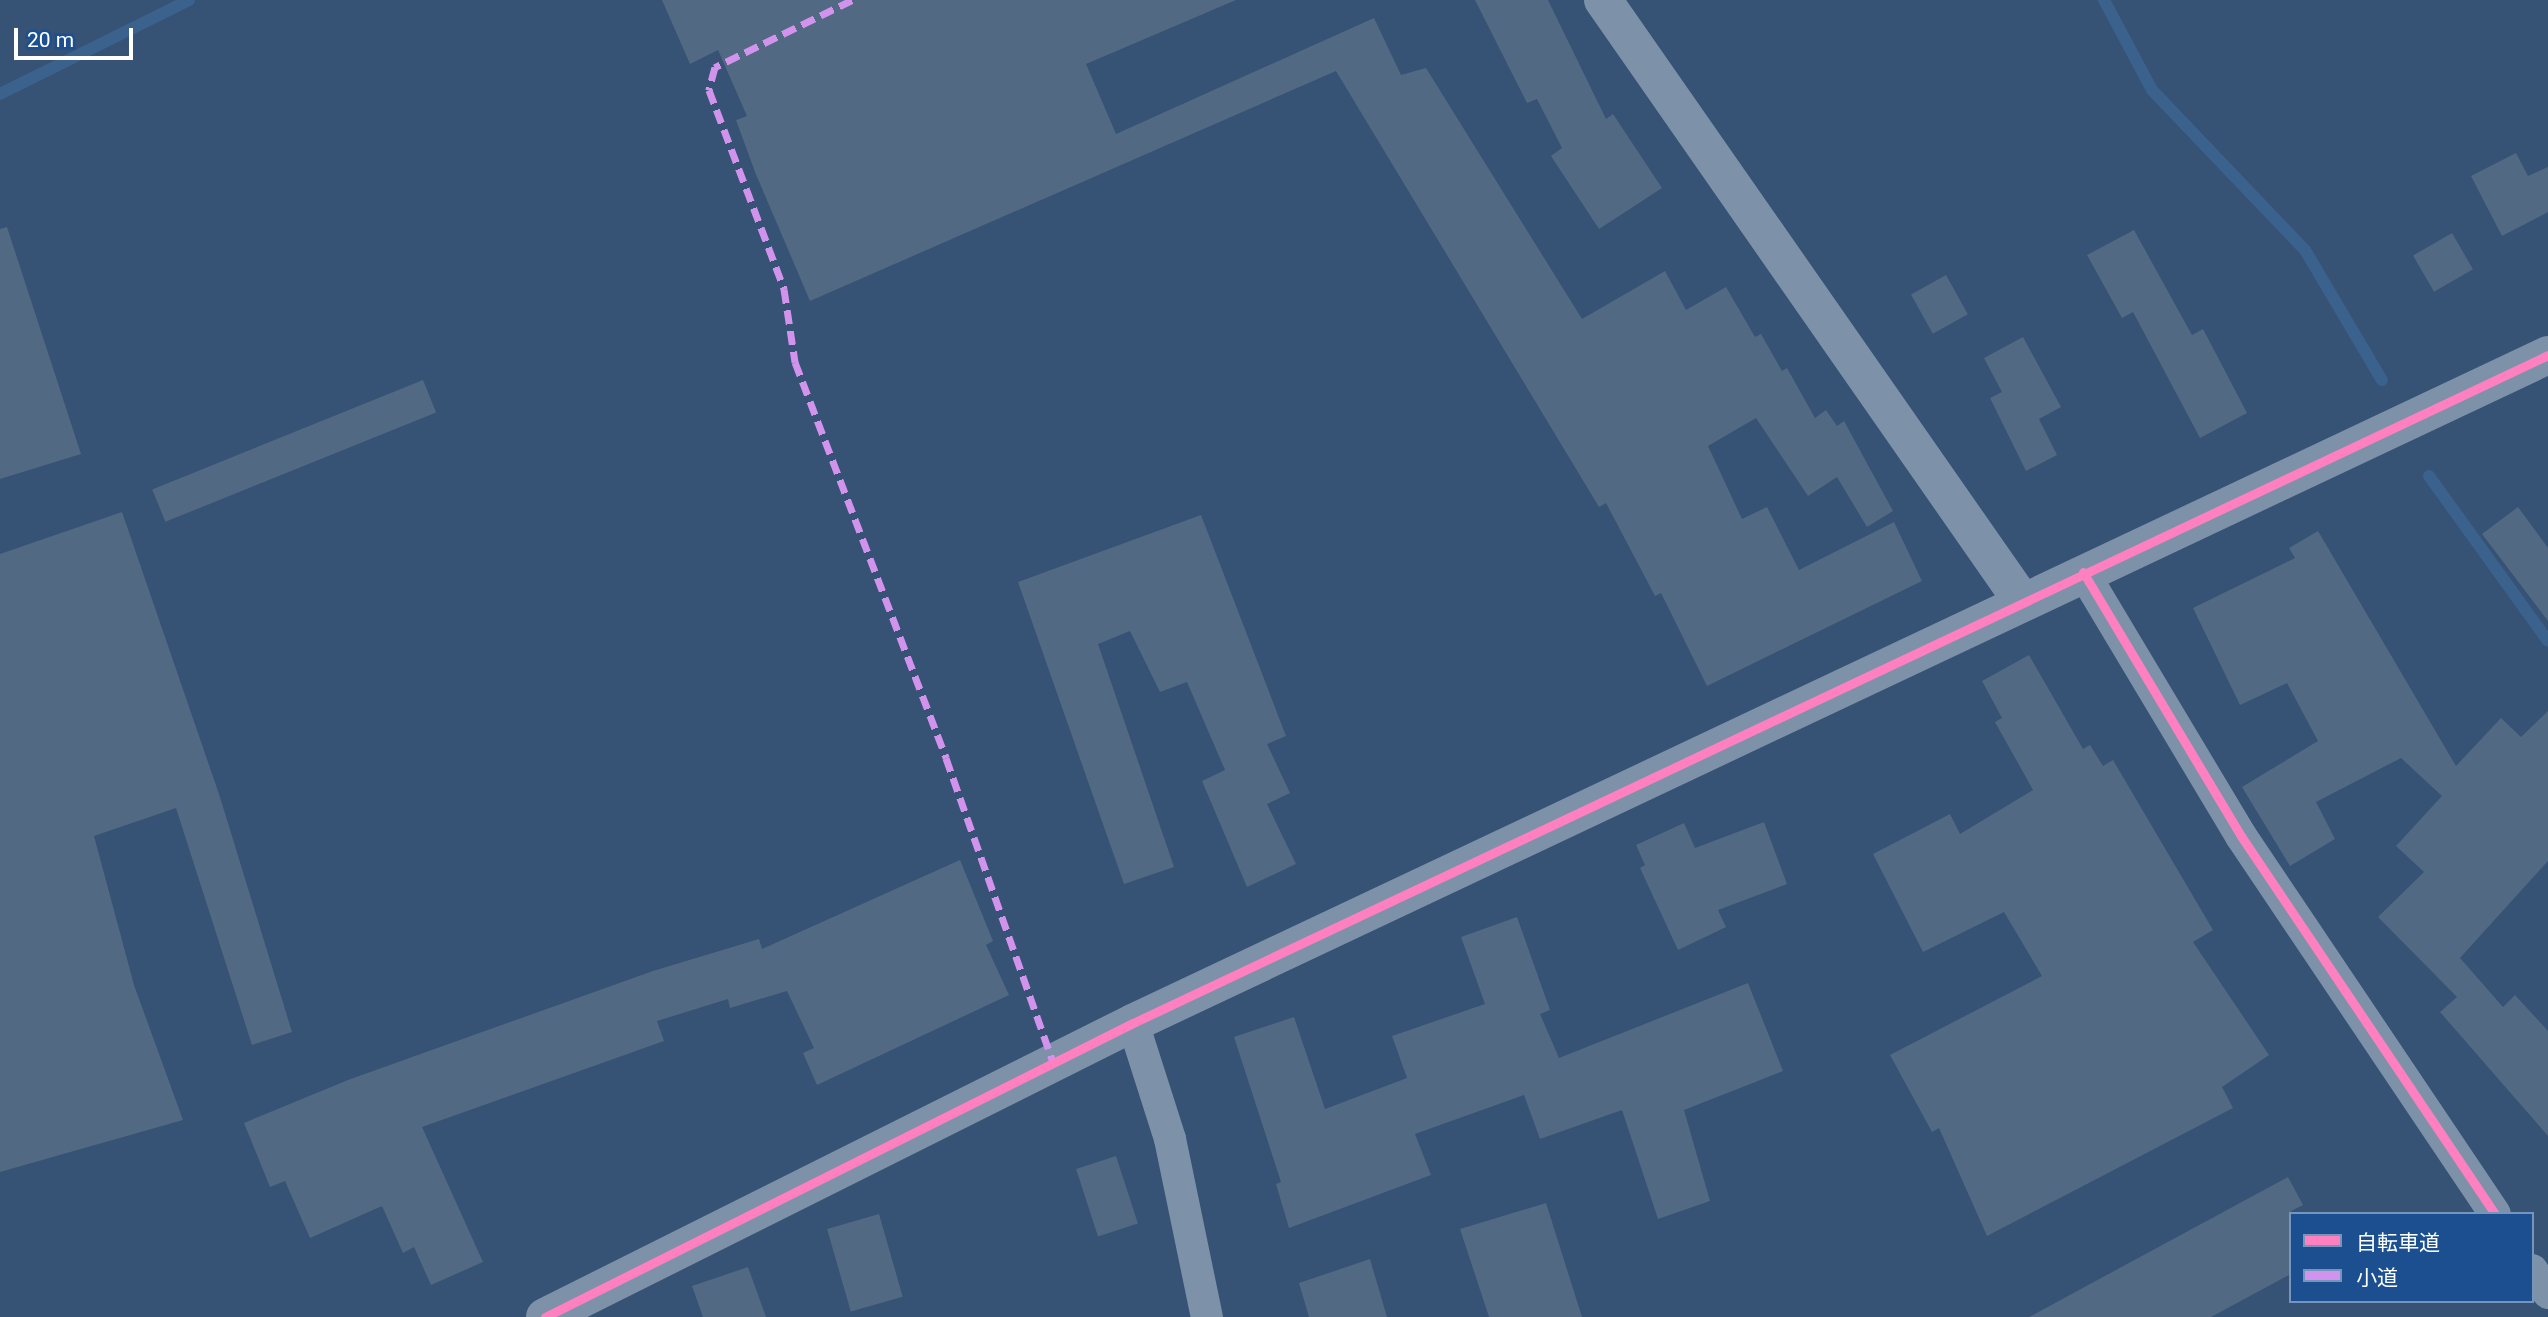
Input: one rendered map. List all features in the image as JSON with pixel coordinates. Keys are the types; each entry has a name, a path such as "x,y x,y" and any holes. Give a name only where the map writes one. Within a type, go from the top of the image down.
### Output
{"street":[{"path":"1603,0 2022,601"},
{"path":"545,1317 1133,1023 2083,572 2548,355"},
{"path":"2083,572 2241,836 2494,1212"},
{"path":"1133,1023 1170,1139 1207,1317"},
{"path":"2534,1273 2548,1293"}],"building":[{"path":"662,0 1236,0 1086,64 1116,134 1374,18 1401,75 1426,68 1582,319 1665,271 1686,310 1726,287 1755,337 1761,334 1782,371 1787,368 1815,418 1826,410 1837,426 1844,421 1893,511 1867,527 1837,477 1808,496 1756,418 1708,446 1742,519 1767,507 1799,570 1894,522 1922,581 1707,686 1661,593 1655,596 1606,503 1599,507 1336,71 810,301 755,172 736,120 747,116 718,50 690,64"},
{"path":"1475,0 1548,0 1606,119 1613,114 1662,188 1599,229 1551,156 1562,148 1537,99 1527,103"},
{"path":"2516,153 2528,176 2548,167 2548,212 2502,236 2471,176"},
{"path":"7,227 81,454 0,479 0,229"},
{"path":"2134,230 2192,335 2203,329 2247,413 2200,438 2133,312 2122,318 2087,255"},
{"path":"2452,233 2473,269 2434,292 2413,256"},
{"path":"1946,275 1968,314 1933,334 1911,294"},
{"path":"2023,337 2061,407 2039,419 2057,455 2026,471 1990,398 2002,392 1984,358"},
{"path":"423,380 436,412 165,522 152,489"},
{"path":"2518,507 2548,548 2548,621 2482,534"},
{"path":"122,512 220,797 292,1032 252,1045 176,808 94,836 134,985 183,1120 0,1172 0,554"},
{"path":"1201,515 1286,736 1267,744 1290,793 1267,804 1296,864 1247,887 1202,781 1225,770 1187,682 1160,692 1130,631 1098,644 1174,867 1124,884 1018,582"},
{"path":"2318,531 2456,766 2501,718 2521,737 2548,711 2548,861 2460,958 2503,1007 2515,995 2548,1031 2548,1136 2440,1012 2457,997 2378,917 2424,872 2396,846 2442,796 2401,758 2316,802 2335,839 2290,866 2242,787 2318,741 2287,683 2240,705 2193,608 2295,558 2289,548"},
{"path":"2029,655 2083,749 2090,745 2103,766 2113,760 2213,930 2193,942 2269,1055 2222,1087 2233,1108 1987,1236 1939,1128 1932,1132 1890,1055 2042,976 2004,912 1923,952 1873,854 1950,814 1960,834 2033,790 1995,722 2002,718 1982,681"},
{"path":"1764,822 1787,884 1718,910 1726,927 1678,950 1640,868 1645,865 1636,845 1684,823 1695,848"},
{"path":"960,860 993,941 986,945 1009,995 817,1085 803,1053 814,1048 787,991 730,1008 728,999 657,1021 664,1041 422,1127 483,1262 431,1285 414,1247 403,1253 382,1206 310,1238 285,1181 270,1187 244,1123 348,1080 653,971 759,939 762,949"},
{"path":"1517,917 1550,1010 1540,1014 1559,1058 1748,983 1783,1071 1684,1110 1710,1201 1658,1219 1622,1110 1540,1139 1524,1095 1415,1134 1431,1175 1289,1228 1276,1184 1281,1182 1234,1037 1294,1017 1325,1109 1407,1078 1392,1036 1485,1004 1461,937"},
{"path":"1116,1156 1138,1224 1098,1237 1076,1169"},
{"path":"2288,1177 2303,1205 2289,1212 2289,1275 2211,1317 2029,1317"},
{"path":"1546,1203 1582,1317 1489,1317 1460,1229"},
{"path":"879,1214 903,1297 851,1312 827,1229"},
{"path":"1370,1259 1387,1317 1309,1317 1299,1283"},
{"path":"748,1267 766,1317 703,1317 692,1286"}],"waterway":[{"path":"0,94 189,0"},
{"path":"2104,0 2152,90 2305,250 2382,380"},
{"path":"2429,476 2548,641"}],"marked path":[{"path":"852,0 715,67 709,90 784,289 795,362 946,758 1053,1062"}],"cycle path":[{"path":"545,1317 1133,1023 2548,355"},
{"path":"2083,572 2241,836 2494,1212"}]}
